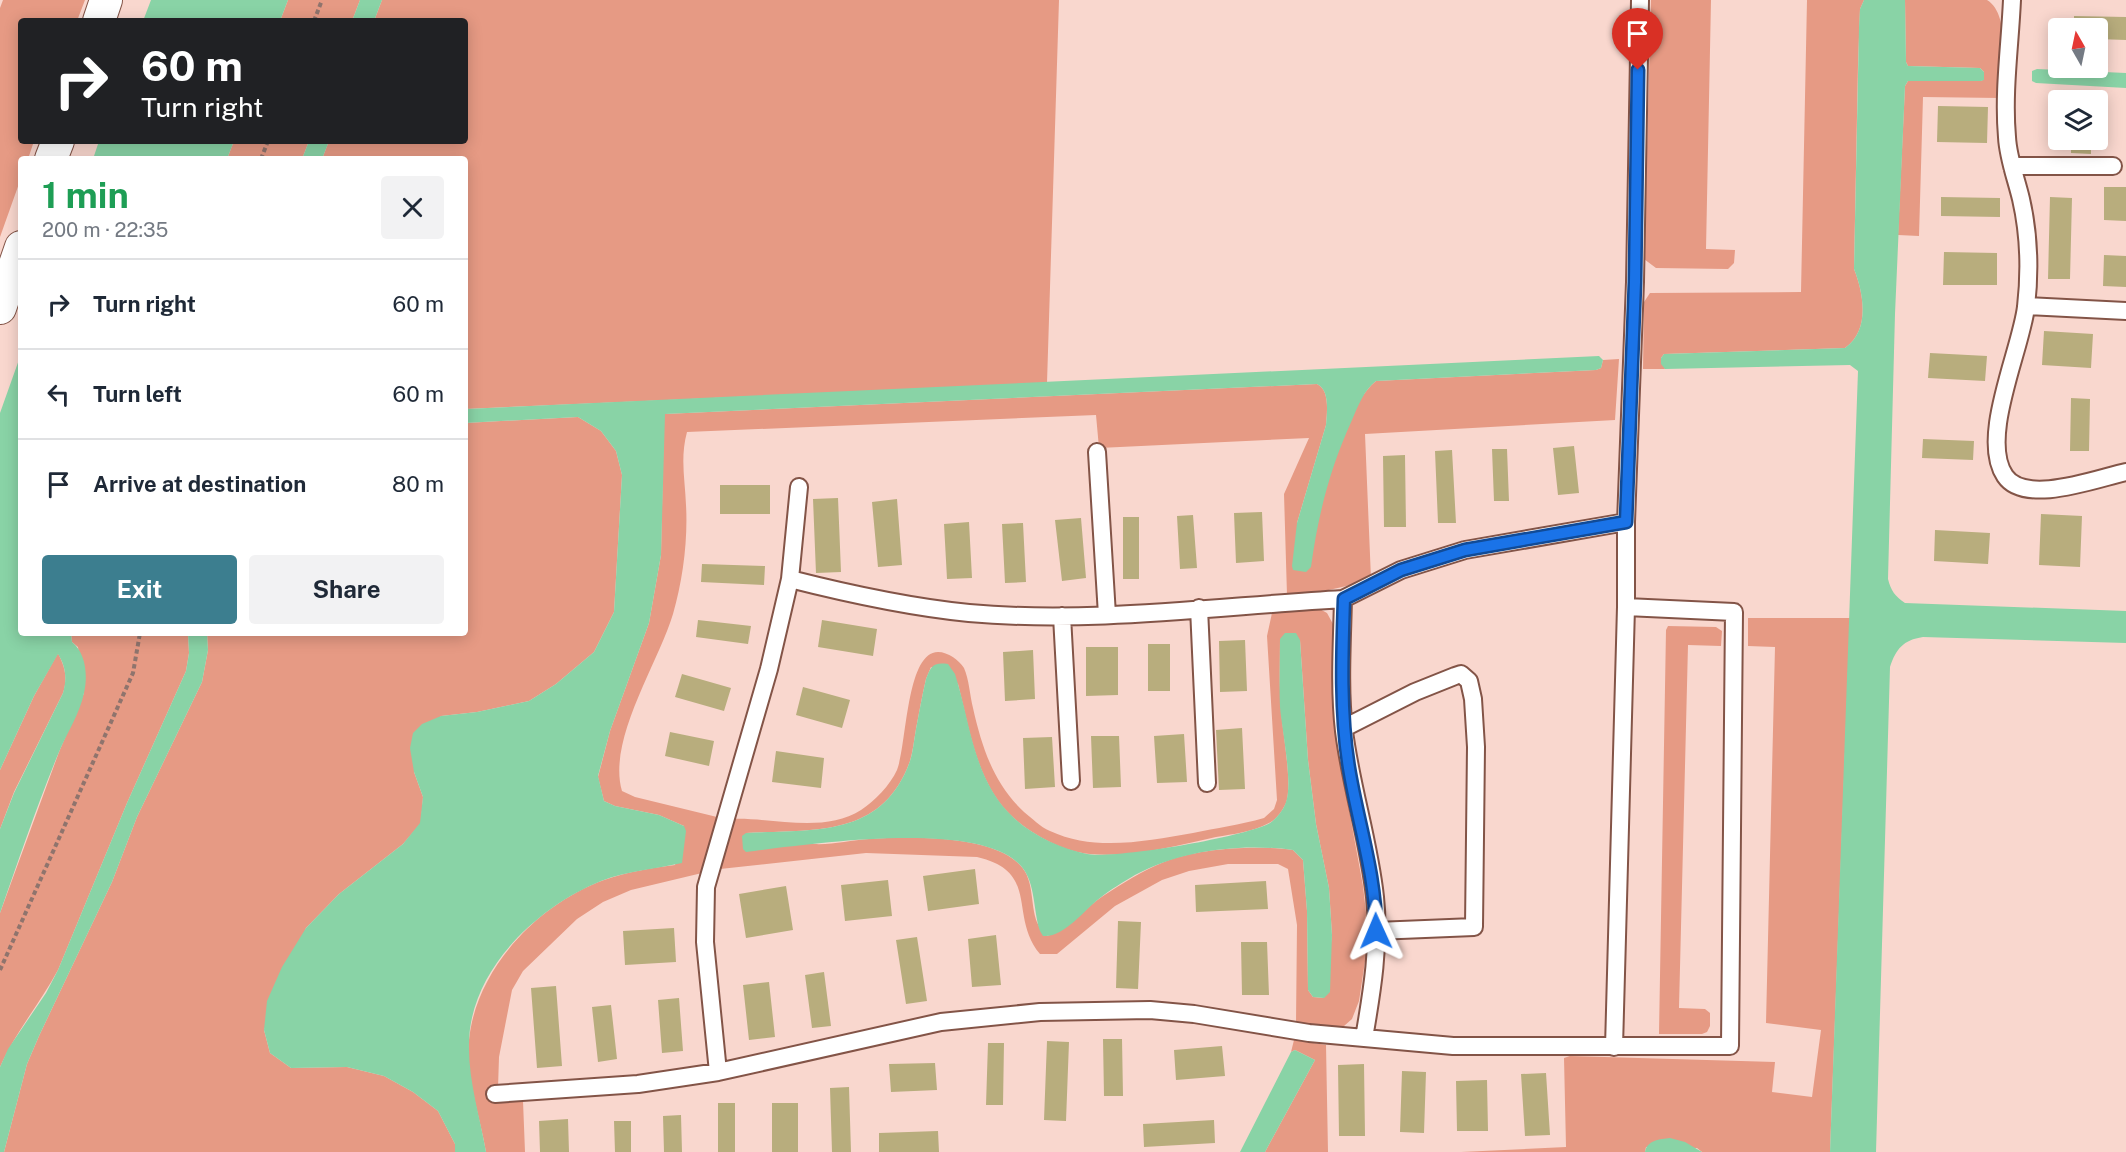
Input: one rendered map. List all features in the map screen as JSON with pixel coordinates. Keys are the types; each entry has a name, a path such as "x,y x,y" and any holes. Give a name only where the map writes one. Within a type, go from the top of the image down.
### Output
{"street":[{"path":"100,18 106,0"},
{"path":"0,308 18,256"}],"lane":[{"path":"1614,1047 1626,607 1626,522 1635,282 1640,0"},
{"path":"2012,0 2006,127 2025,223 2028,257 2026,306 2022,333 2000,406 1997,447 1999,462 2005,476 2014,485 2024,489 2058,489 2126,472"},
{"path":"2012,166 2113,166"},
{"path":"2026,306 2126,311"},
{"path":"1097,452 1107,615"},
{"path":"718,1072 705,942 706,887 769,669 790,579 799,487"},
{"path":"790,579 898,604 970,613 1107,615 1344,599 1401,570 1465,550 1626,522"},
{"path":"1344,599 1344,728 1350,770 1371,867 1376,931 1370,1003 1364,1038"},
{"path":"495,1094 638,1084 718,1072 941,1022 1040,1012 1150,1010 1194,1014 1310,1033 1453,1046 1730,1046 1734,612 1626,607"},
{"path":"1198,608 1207,783"},
{"path":"1062,616 1071,781"},
{"path":"1344,728 1415,692 1461,674 1469,681 1473,699 1476,747 1473,927 1376,931"}],"path":[{"path":"315,18 322,0"},
{"path":"0,970 133,673 139,636"}],"shaded area":[{"path":"3,0 85,0 78,18 18,18 18,144 33,144 29,156 18,156 18,186 0,237 0,8"},
{"path":"151,0 288,0 281,18 144,18"},
{"path":"288,0 360,0 353,18 281,18"},
{"path":"360,0 382,0 375,18 353,18"},
{"path":"382,0 1059,0 1047,383 468,409 468,156 323,156 328,144 468,144 468,18 375,18"},
{"path":"1651,0 1711,0 1706,249 1735,250 1734,263 1728,269 1656,268 1644,259"},
{"path":"1807,0 1864,0 1860,9 1854,269 1863,312 1858,332 1845,348 1664,354 1661,358 1665,369 1643,369 1644,302 1650,293 1801,292"},
{"path":"1864,0 1905,0 1906,62 1908,66 1980,68 1984,72 1984,80 1981,81 1908,81 1905,86 1895,314 1888,579 1891,587 1905,603 2126,611 2126,643 1923,637 1905,643 1895,655 1890,667 1876,1152 1830,1152 1858,371 1850,365 1665,369 1661,364 1661,358 1664,354 1845,348 1853,341 1863,312 1854,269 1859,27 1860,9"},
{"path":"1905,0 1987,0 1995,7 2000,18 2003,45 2000,98 1923,97 1919,236 1898,235 1905,86 1908,81 1981,81 1984,79 1984,72 1980,68 1908,66 1906,62"},
{"path":"2048,69 2048,78 2108,78 2108,72 2126,73 2126,88 2036,83 2032,81 2032,71"},
{"path":"98,144 233,144 228,156 94,156"},
{"path":"233,144 308,144 303,156 228,156"},
{"path":"308,144 328,144 323,156 303,156"},
{"path":"1599,356 1603,360 1601,368 1596,370 1376,381 1362,399 1337,456 1321,510 1311,567 1306,572 1293,570 1292,566 1297,523 1326,425 1326,396 1317,384 665,414 661,555 649,623 610,731 598,776 604,801 615,806 659,815 684,826 686,831 682,863 631,872 601,881 577,892 531,924 511,944 494,967 481,991 472,1016 469,1043 472,1084 486,1152 455,1152 455,1144 438,1111 413,1092 384,1076 347,1067 291,1068 270,1053 264,1030 267,1001 282,967 306,928 339,894 403,844 420,823 423,797 414,772 410,748 413,733 422,724 441,716 477,712 529,701 556,684 594,652 614,612 622,475 616,451 601,431 578,417 468,423 468,409"},
{"path":"1619,359 1615,420 1365,434 1371,579 1330,590 1287,595 1284,494 1309,438 1099,448 1096,415 687,432 683,460 686,532 680,587 666,634 628,726 619,771 622,791 635,797 717,817 702,873 631,890 603,902 577,919 523,971 512,990 499,1057 498,1088 495,1100 523,1101 525,1152 486,1152 471,1082 468,1054 474,1014 484,988 497,965 514,942 534,922 556,905 580,891 621,875 675,865 684,826 659,815 615,806 604,801 598,777 610,731 649,623 661,555 664,414 1317,384 1326,396 1326,425 1297,523 1317,525 1332,469 1347,427 1365,392 1376,381 1596,370 1601,368 1603,360"},
{"path":"18,362 18,636 71,636 72,642 83,658 86,679 80,708 51,772 0,913 0,829 14,793 63,693 65,678 63,664 58,654 34,696 0,770 0,413"},
{"path":"578,417 601,431 616,451 622,475 614,612 594,652 556,684 529,701 477,712 441,716 414,772 423,797 421,823 403,844 339,894 306,928 264,1030 270,1053 291,1068 347,1067 384,1076 413,1092 438,1111 455,1144 455,1152 4,1152 27,1064 112,882 137,817 202,682 208,650 207,636 468,636 468,423"},
{"path":"1316,607 1327,613 1333,624 1338,750 1363,886 1368,930 1359,1001 1352,1019 1344,1026 1296,1024 1297,925 1288,869 1278,864 1228,864 1189,871 1162,880 1115,906 1057,954 1040,954 1031,939 1017,884 1009,873 997,864 977,857 866,853 720,869 731,819 797,823 831,821 861,810 877,797 897,770 909,702 920,667 927,656 938,652 953,657 964,668 985,751 997,777 1024,812 1046,829 1085,841 1121,843 1193,833 1264,818 1274,809 1277,800 1267,636 1272,613","holes":["1280,639 1300,640 1308,760 1316,824 1329,888 1332,935 1324,998 1313,997 1308,990 1307,911 1303,860 1293,850 1228,849 1178,857 1140,873 1118,886 1063,928 1047,936 1036,919 1025,872 1007,855 989,848 970,843 926,838 869,839 806,844 746,833 796,831 843,825 863,817 882,805 898,786 910,761 926,679 931,667 958,684 971,739 992,791 1016,820 1050,842 1080,853 1106,855 1137,853 1256,829 1274,820 1286,803 1288,783 1280,699"]},
{"path":"1748,618 1850,618 1830,1152 1702,1152 1697,1148 1646,1147 1645,1152 1461,1152 1566,1147 1564,1058 1570,1056 1775,1062 1772,1092 1812,1097 1821,1030 1766,1023 1775,647 1748,646"},
{"path":"1668,626 1716,627 1722,631 1721,646 1688,645 1679,1008 1705,1009 1710,1013 1710,1026 1707,1032 1702,1034 1659,1034 1666,630"},
{"path":"1285,633 1296,633 1300,640 1308,760 1316,824 1329,888 1332,935 1330,992 1324,998 1313,997 1308,990 1307,911 1303,860 1293,850 1253,847 1212,850 1153,866 1112,889 1059,933 1043,936 1026,873 1021,866 1000,851 969,843 890,838 808,844 746,852 743,849 742,836 746,833 796,831 843,825 863,817 882,805 898,786 910,761 926,679 931,668 936,664 948,664 955,674 975,750 1000,803 1030,831 1048,841 1077,852 1102,855 1180,846 1256,829 1270,823 1282,811 1288,793 1288,770 1280,707 1280,639"},
{"path":"71,636 188,636 189,653 186,671 127,803 58,970 0,1067 0,913 59,752 84,693 78,647 72,642"},
{"path":"188,636 207,636 208,650 202,682 137,817 112,882 39,1036 27,1064 4,1152 0,1152 0,1067 8,1049 46,993 58,970 127,803 186,671 189,653"},
{"path":"58,653 65,673 63,693 14,792 0,829 0,770 34,696"},
{"path":"1294,1040 1326,1045 1328,1152 1265,1152 1315,1060 1295,1050 1291,1052"},
{"path":"1295,1050 1315,1060 1265,1152 1240,1152 1291,1052"},
{"path":"1670,1138 1685,1142 1702,1152 1645,1152 1651,1143"}],"building":[{"path":"2074,16 2126,17 2126,40 2108,39 2108,18 2074,18"},
{"path":"1938,106 1988,107 1987,143 1937,142"},
{"path":"2071,150 2091,150 2091,154 2071,153"},
{"path":"2104,187 2126,187 2126,221 2104,220"},
{"path":"1941,197 2000,198 2000,217 1941,216"},
{"path":"2050,197 2072,198 2070,279 2048,279"},
{"path":"1944,252 1997,253 1997,285 1943,285"},
{"path":"2104,255 2126,256 2126,287 2103,286"},
{"path":"2044,331 2093,334 2091,368 2042,365"},
{"path":"1930,353 1987,356 1985,381 1928,378"},
{"path":"2071,398 2090,399 2089,451 2070,451"},
{"path":"1923,439 1974,441 1973,460 1922,458"},
{"path":"1574,446 1579,493 1558,495 1553,448"},
{"path":"1492,449 1507,449 1509,501 1494,501"},
{"path":"1452,450 1456,523 1438,523 1435,451"},
{"path":"1405,455 1406,527 1384,527 1383,456"},
{"path":"720,485 770,485 770,514 720,514"},
{"path":"838,498 841,572 816,573 813,499"},
{"path":"897,499 902,565 878,567 872,502"},
{"path":"1262,512 1264,561 1236,563 1234,513"},
{"path":"2041,514 2082,516 2080,567 2039,565"},
{"path":"1193,515 1197,568 1180,569 1177,516"},
{"path":"1123,517 1139,517 1139,579 1123,579"},
{"path":"1081,518 1086,578 1062,581 1055,520"},
{"path":"969,522 972,578 947,579 944,524"},
{"path":"1023,523 1026,582 1005,583 1002,524"},
{"path":"1935,530 1990,533 1988,564 1934,561"},
{"path":"702,564 765,566 764,585 701,582"},
{"path":"698,620 751,626 748,644 696,637"},
{"path":"822,620 877,629 873,656 818,647"},
{"path":"1245,640 1247,691 1220,692 1219,641"},
{"path":"1148,644 1170,644 1170,691 1148,691"},
{"path":"1086,647 1118,647 1118,695 1086,696"},
{"path":"1033,650 1035,699 1005,701 1003,652"},
{"path":"682,674 731,688 724,711 675,697"},
{"path":"803,687 850,700 842,728 796,715"},
{"path":"1242,728 1245,789 1219,790 1216,730"},
{"path":"670,732 714,741 709,766 665,756"},
{"path":"1184,734 1187,782 1157,783 1154,736"},
{"path":"1091,736 1119,736 1121,787 1093,788"},
{"path":"1052,737 1055,787 1025,789 1023,738"},
{"path":"776,751 824,758 821,788 772,782"},
{"path":"975,869 979,904 928,911 923,876"},
{"path":"888,880 892,916 845,921 841,885"},
{"path":"1266,881 1268,909 1196,912 1195,885"},
{"path":"786,886 793,930 746,938 739,894"},
{"path":"1118,921 1141,922 1138,989 1116,988"},
{"path":"674,928 676,962 625,965 623,931"},
{"path":"996,935 1001,985 972,987 968,939"},
{"path":"917,937 927,1001 906,1004 896,940"},
{"path":"1241,942 1267,942 1269,995 1242,995"},
{"path":"824,972 831,1026 812,1028 805,975"},
{"path":"769,982 775,1037 749,1040 743,985"},
{"path":"556,986 562,1066 537,1068 531,988"},
{"path":"679,998 683,1051 662,1053 658,1000"},
{"path":"611,1005 617,1059 598,1062 592,1007"},
{"path":"1103,1039 1122,1039 1123,1096 1104,1096"},
{"path":"1047,1041 1069,1042 1066,1121 1044,1120"},
{"path":"988,1043 1004,1043 1003,1105 986,1105"},
{"path":"1222,1046 1225,1076 1176,1080 1174,1050"},
{"path":"935,1063 937,1090 891,1092 889,1064"},
{"path":"1364,1064 1365,1136 1339,1136 1338,1065"},
{"path":"1402,1071 1426,1072 1424,1133 1400,1132"},
{"path":"1546,1073 1550,1135 1525,1136 1521,1074"},
{"path":"1487,1080 1488,1131 1457,1131 1456,1081"},
{"path":"849,1087 851,1152 832,1152 830,1088"},
{"path":"718,1103 735,1103 735,1152 718,1152"},
{"path":"772,1103 798,1103 798,1152 772,1152"},
{"path":"681,1115 682,1152 664,1152 663,1116"},
{"path":"568,1119 569,1152 540,1152 539,1121"},
{"path":"1214,1120 1215,1143 1144,1147 1143,1124"},
{"path":"614,1121 631,1121 631,1152 615,1152"},
{"path":"938,1131 939,1152 879,1152 879,1133"}],"route":[{"path":"1376,931 1371,867 1350,770 1344,728 1342,641 1344,599 1401,570 1465,550 1626,522 1635,282 1638,70"}]}
